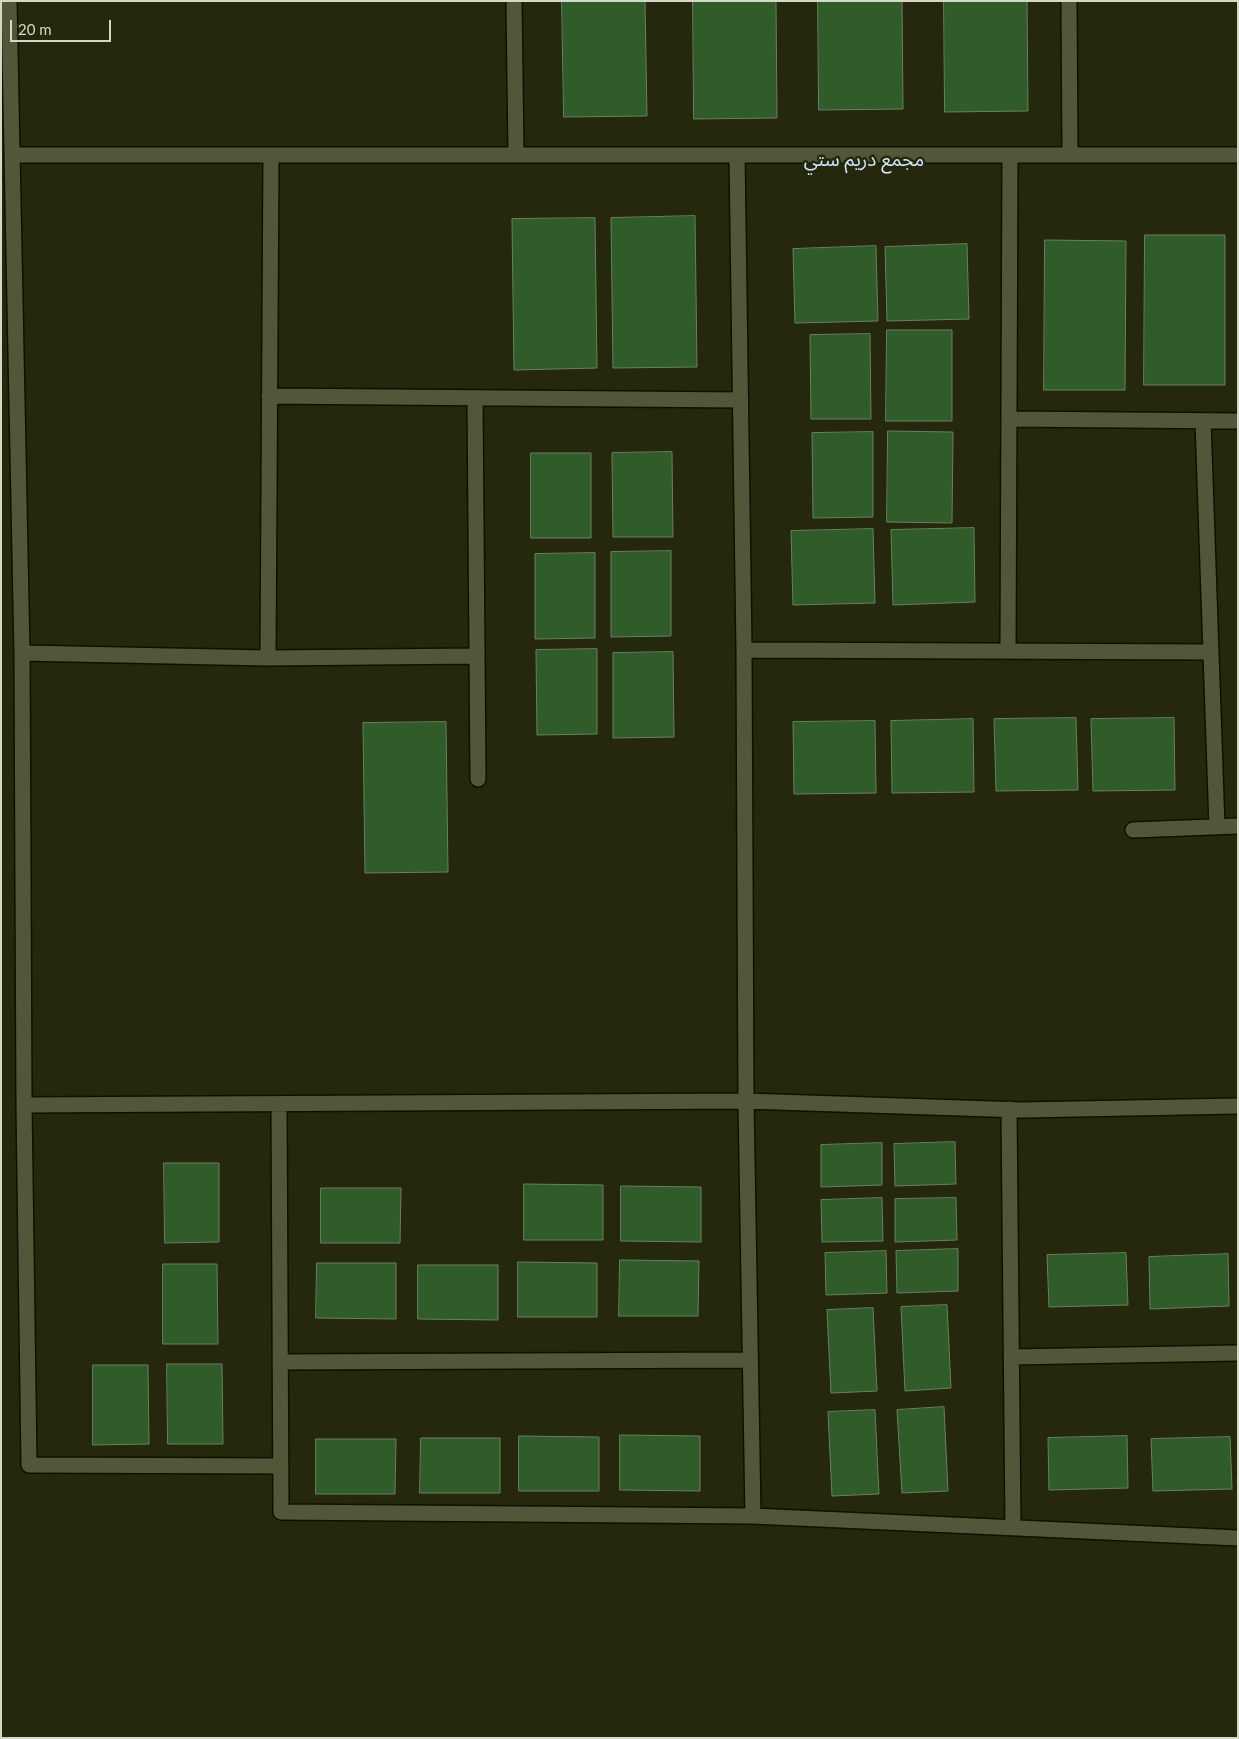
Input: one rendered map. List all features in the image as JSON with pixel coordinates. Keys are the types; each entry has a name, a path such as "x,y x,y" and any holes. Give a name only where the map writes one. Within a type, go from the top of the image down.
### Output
{"street":[{"path":"9,1 22,652 24,1106 29,1465 280,1466"},
{"path":"514,1 516,155"},
{"path":"1069,1 1070,155"},
{"path":"12,155 1238,155"},
{"path":"268,658 270,155"},
{"path":"737,155 744,650 746,1101 753,1516"},
{"path":"1008,651 1010,155"},
{"path":"269,396 740,400"},
{"path":"475,398 478,779"},
{"path":"1009,419 1238,421"},
{"path":"1203,421 1217,827"},
{"path":"744,650 1211,652"},
{"path":"22,652 268,658 477,656"},
{"path":"1133,830 1238,826"},
{"path":"24,1106 746,1101 1009,1109 1238,1106"},
{"path":"279,1104 281,1512 753,1516 1238,1538"},
{"path":"1009,1109 1013,1528"},
{"path":"1011,1357 1238,1353"},
{"path":"280,1362 750,1360"}],"building":[{"path":"562,1 645,1 647,116 564,117"},
{"path":"693,1 776,1 777,118 694,119"},
{"path":"818,1 902,1 903,109 819,110"},
{"path":"944,1 1027,1 1028,111 945,112"},
{"path":"695,216 697,367 613,368 611,218"},
{"path":"595,218 597,368 514,370 512,219"},
{"path":"1145,235 1225,235 1225,385 1144,385"},
{"path":"1045,240 1126,241 1125,390 1044,390"},
{"path":"967,244 969,319 887,321 885,247"},
{"path":"876,246 878,321 795,323 793,249"},
{"path":"887,330 952,330 952,421 886,421"},
{"path":"870,334 871,419 811,419 810,335"},
{"path":"888,431 953,432 952,523 887,522"},
{"path":"873,432 873,517 813,518 812,433"},
{"path":"672,452 673,537 613,537 612,453"},
{"path":"531,453 591,453 591,538 531,538"},
{"path":"974,528 975,602 893,605 891,530"},
{"path":"873,529 875,603 793,605 791,531"},
{"path":"671,551 671,636 611,637 611,552"},
{"path":"595,553 595,638 535,639 535,554"},
{"path":"597,649 597,734 537,735 536,650"},
{"path":"673,652 674,737 613,738 613,653"},
{"path":"1076,718 1078,790 996,791 994,719"},
{"path":"1174,718 1175,790 1093,791 1091,719"},
{"path":"973,719 974,792 892,793 891,721"},
{"path":"875,721 876,793 794,794 793,722"},
{"path":"446,722 448,872 365,873 363,723"},
{"path":"955,1142 956,1184 895,1186 894,1144"},
{"path":"882,1143 882,1185 821,1187 821,1145"},
{"path":"164,1163 219,1163 219,1242 165,1243"},
{"path":"524,1184 603,1185 603,1240 524,1240"},
{"path":"621,1186 701,1187 701,1242 621,1241"},
{"path":"321,1188 401,1188 400,1243 321,1243"},
{"path":"882,1198 883,1241 822,1242 821,1200"},
{"path":"956,1198 957,1240 895,1242 895,1199"},
{"path":"958,1249 958,1291 897,1293 896,1251"},
{"path":"886,1251 887,1293 826,1295 825,1253"},
{"path":"1126,1253 1128,1305 1049,1307 1047,1255"},
{"path":"1228,1254 1229,1306 1150,1309 1149,1257"},
{"path":"620,1260 699,1261 698,1316 619,1316"},
{"path":"518,1262 597,1263 597,1317 518,1317"},
{"path":"317,1263 396,1263 396,1319 316,1318"},
{"path":"163,1264 217,1264 218,1344 163,1344"},
{"path":"418,1265 498,1265 498,1320 418,1319"},
{"path":"947,1305 951,1388 905,1391 901,1307"},
{"path":"873,1308 877,1391 831,1393 827,1310"},
{"path":"167,1364 222,1364 223,1444 168,1444"},
{"path":"93,1365 148,1365 149,1444 93,1445"},
{"path":"944,1407 948,1491 902,1493 897,1410"},
{"path":"875,1410 879,1494 832,1496 828,1412"},
{"path":"620,1435 700,1436 700,1491 620,1490"},
{"path":"519,1436 599,1437 599,1491 519,1491"},
{"path":"1127,1436 1128,1488 1049,1490 1048,1438"},
{"path":"1230,1437 1232,1489 1153,1491 1151,1439"},
{"path":"421,1438 500,1438 500,1493 420,1493"},
{"path":"316,1439 396,1439 395,1494 316,1494"}],"district":[{"name":"مجمع دريم ستي","path":"864,160"}]}
